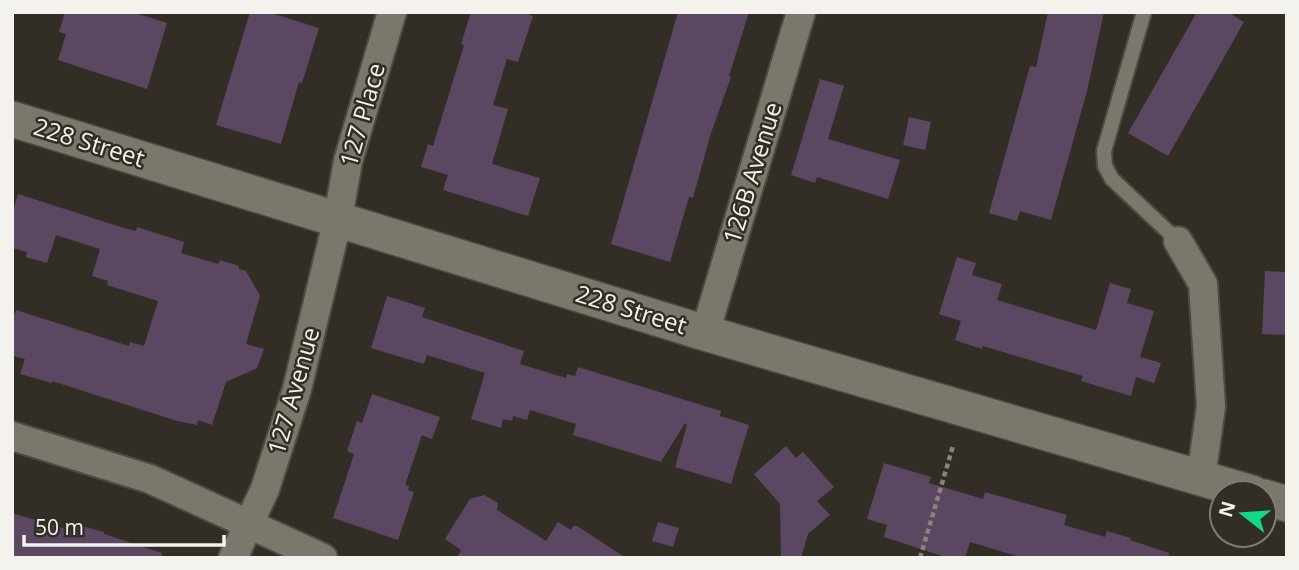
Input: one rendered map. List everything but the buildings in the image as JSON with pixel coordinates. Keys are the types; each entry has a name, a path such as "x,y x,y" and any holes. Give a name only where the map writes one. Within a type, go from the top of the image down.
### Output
{"street":[{"name":"127 Place","path":"338,218 348,160 392,12"},
{"name":"126B Avenue","path":"705,333 801,12"},
{"name":"228 Street","path":"12,120 338,218 705,333 1208,480"},
{"name":"127 Avenue","path":"233,558 265,489 297,389 338,218"},
{"path":"1178,240 1203,284 1211,406 1201,478"},
{"path":"12,436 150,480 323,558"}],"lane":[{"path":"1144,12 1104,151 1105,166 1112,179 1178,240"}],"path":[{"path":"920,558 953,446"}]}
